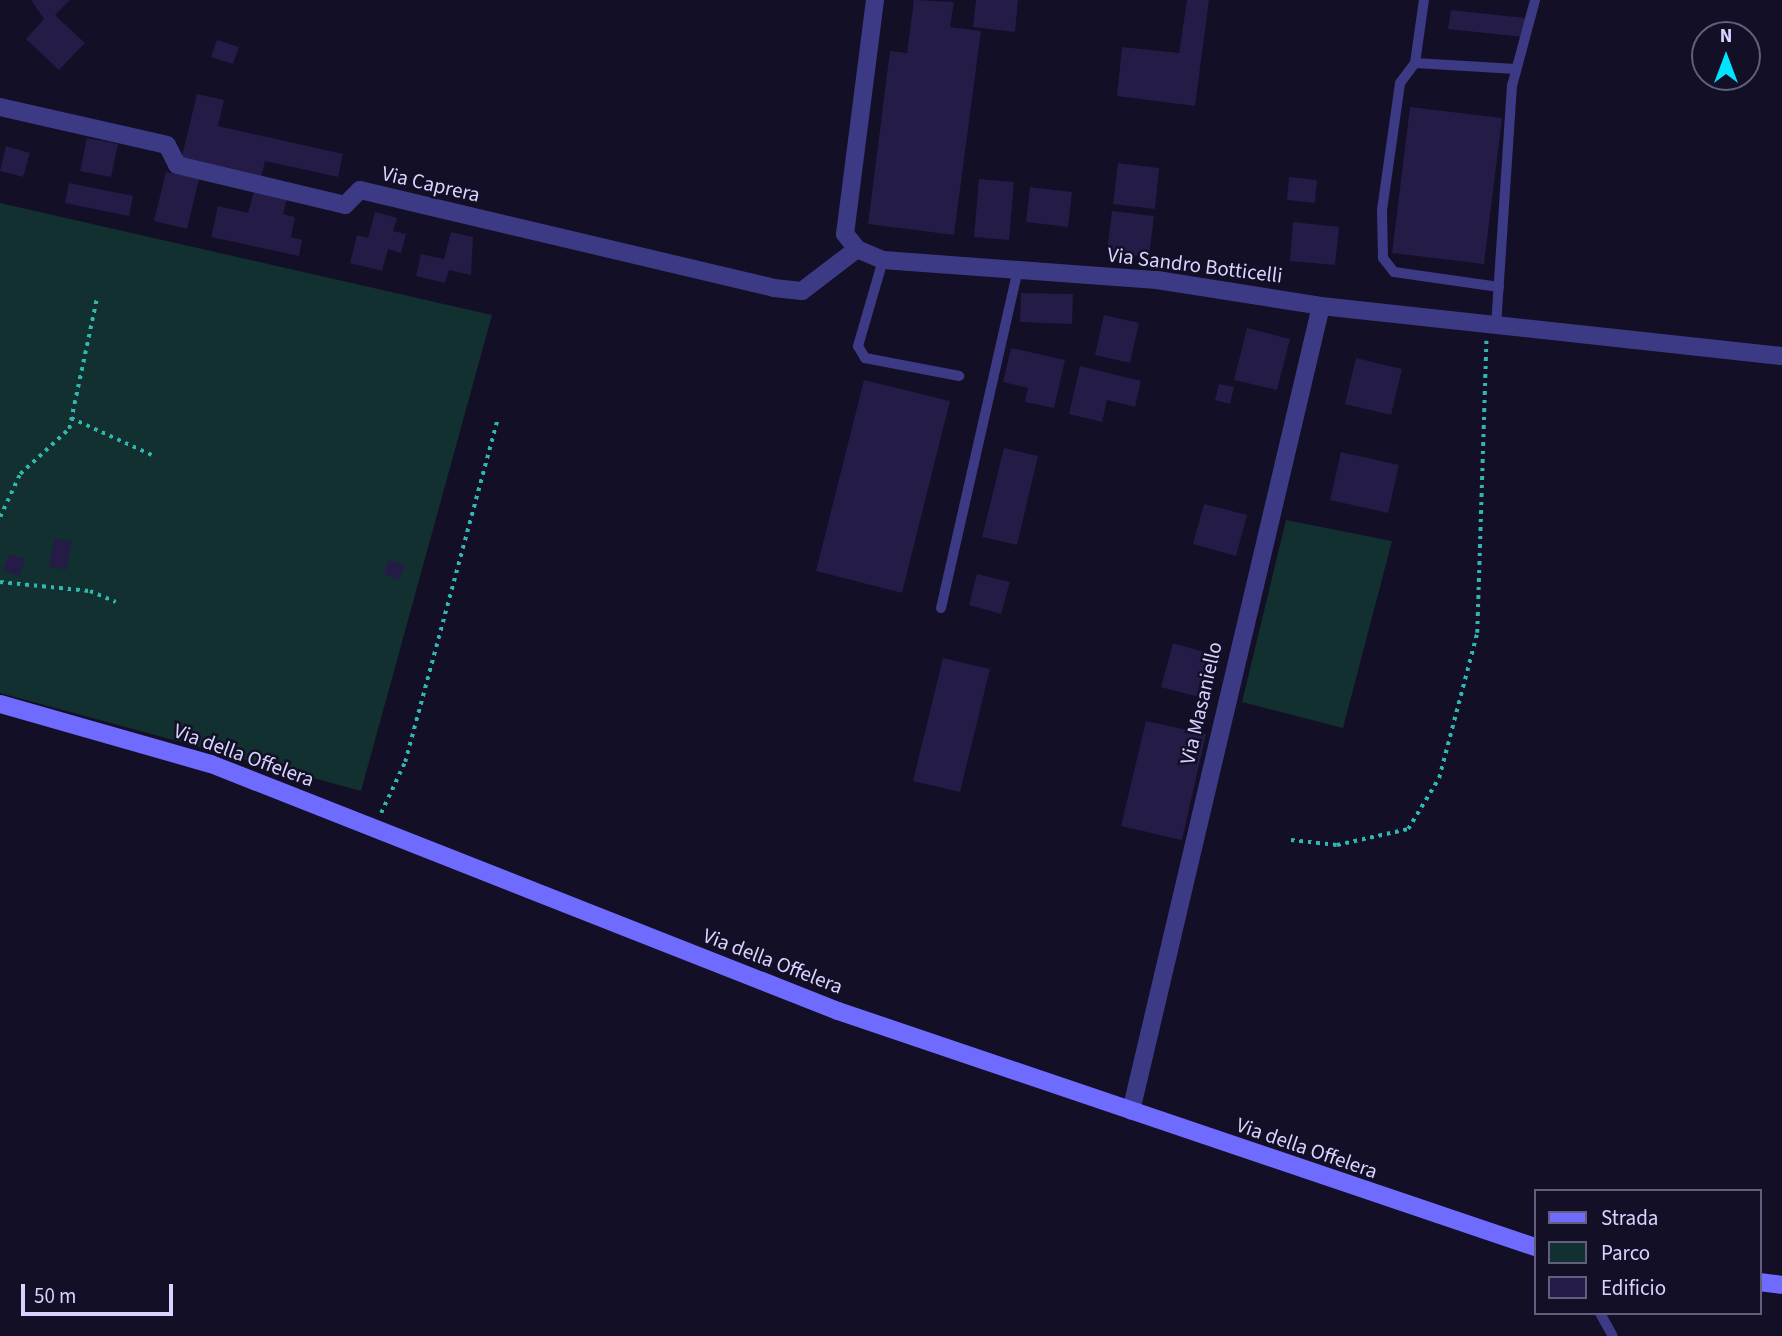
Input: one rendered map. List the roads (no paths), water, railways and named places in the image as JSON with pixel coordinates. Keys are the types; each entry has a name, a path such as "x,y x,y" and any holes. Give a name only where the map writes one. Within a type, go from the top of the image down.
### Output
{"street":[{"path":"857,249 845,234 875,0"},
{"name":"Via Caprera","path":"0,107 167,145 177,165 345,205 360,190 774,288 802,291 857,249"},
{"name":"Via Sandro Botticelli","path":"857,249 883,260 1157,280 1321,306 1782,356"},
{"name":"Via Masaniello","path":"1131,1111 1321,306"},
{"name":"Via della Offelera","path":"0,704 211,764 838,1011 1534,1247"},
{"path":"1761,1282 1782,1285"}],"lane":[{"path":"1424,0 1415,63 1400,83 1382,211 1383,258 1394,272 1499,287"},
{"path":"1492,326 1499,287 1516,69 1529,42 1535,0"},
{"path":"1415,63 1516,69"},
{"path":"883,260 858,346 865,358 960,376"},
{"path":"941,608 1018,270"},
{"path":"1601,1315 1613,1336"}]}
